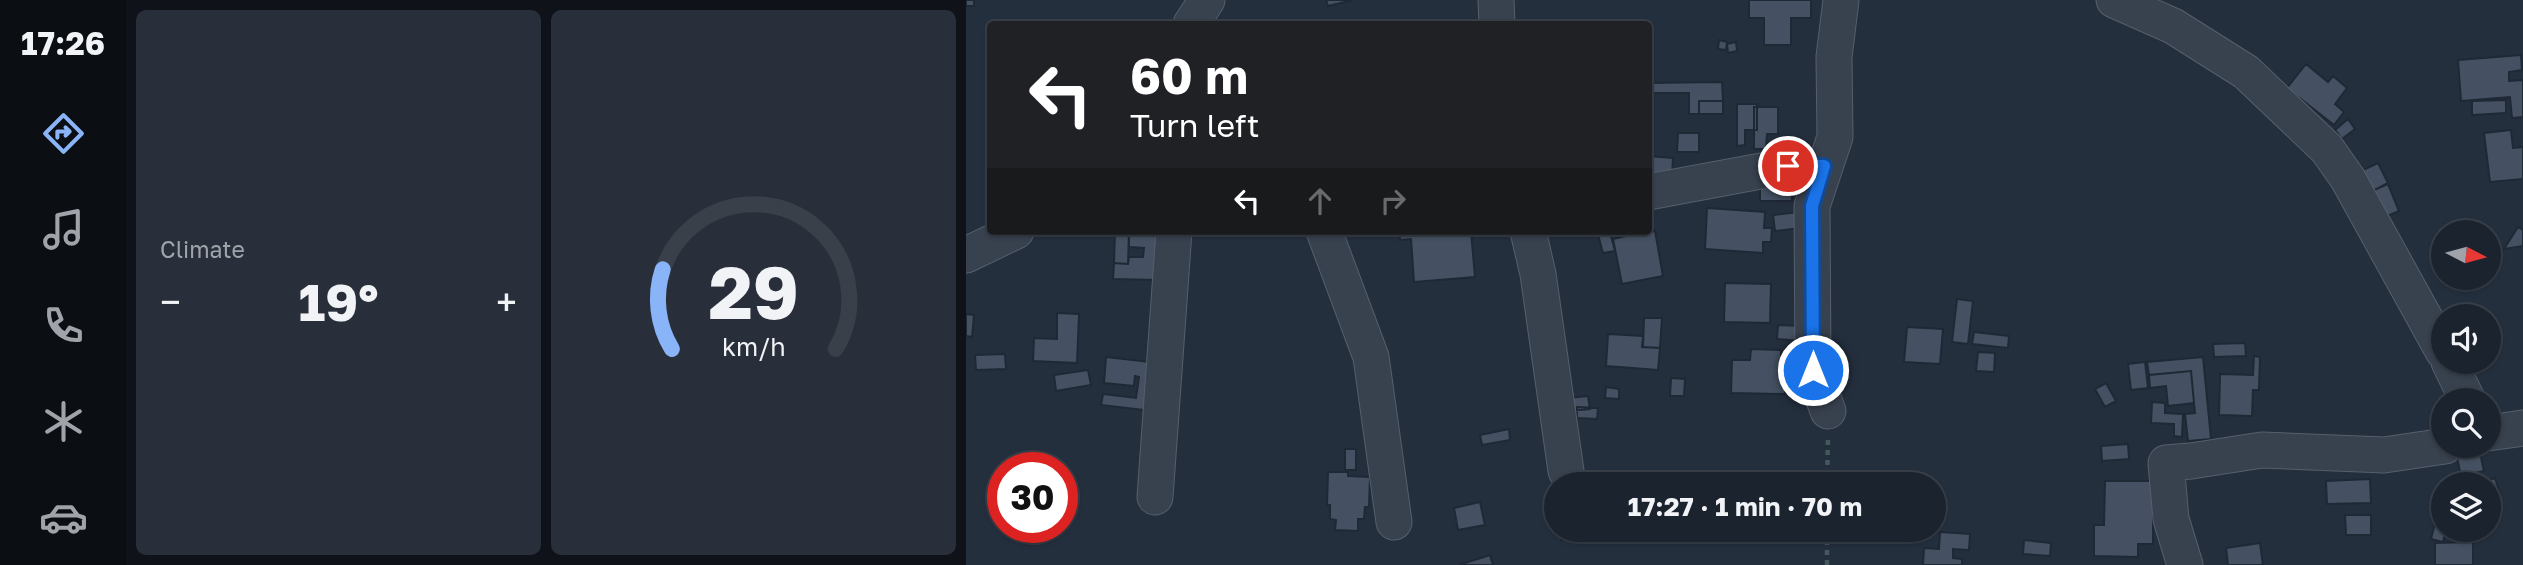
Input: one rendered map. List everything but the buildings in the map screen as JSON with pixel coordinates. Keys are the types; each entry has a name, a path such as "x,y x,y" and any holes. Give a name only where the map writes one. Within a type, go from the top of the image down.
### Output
{"street":[{"path":"1193,21 1207,0"},
{"path":"1496,0 1497,21"},
{"path":"1828,411 1813,370 1812,206 1835,138 1834,57 1841,0"},
{"path":"2114,0 2173,26 2246,72 2327,149 2347,179 2431,330"},
{"path":"1652,191 1788,166 1824,166"},
{"path":"966,255 1008,235"},
{"path":"1154,497 1174,235"},
{"path":"1325,235 1371,357 1394,522"},
{"path":"1529,235 1538,274 1566,471"},
{"path":"2501,431 2523,428"},
{"path":"2185,565 2171,519 2166,463 2262,450 2385,455 2431,448"}],"path":[{"path":"1828,411 1828,472"},
{"path":"1827,542 1827,565"}],"route":[{"path":"1788,166 1824,166 1812,206 1813,370"}]}
